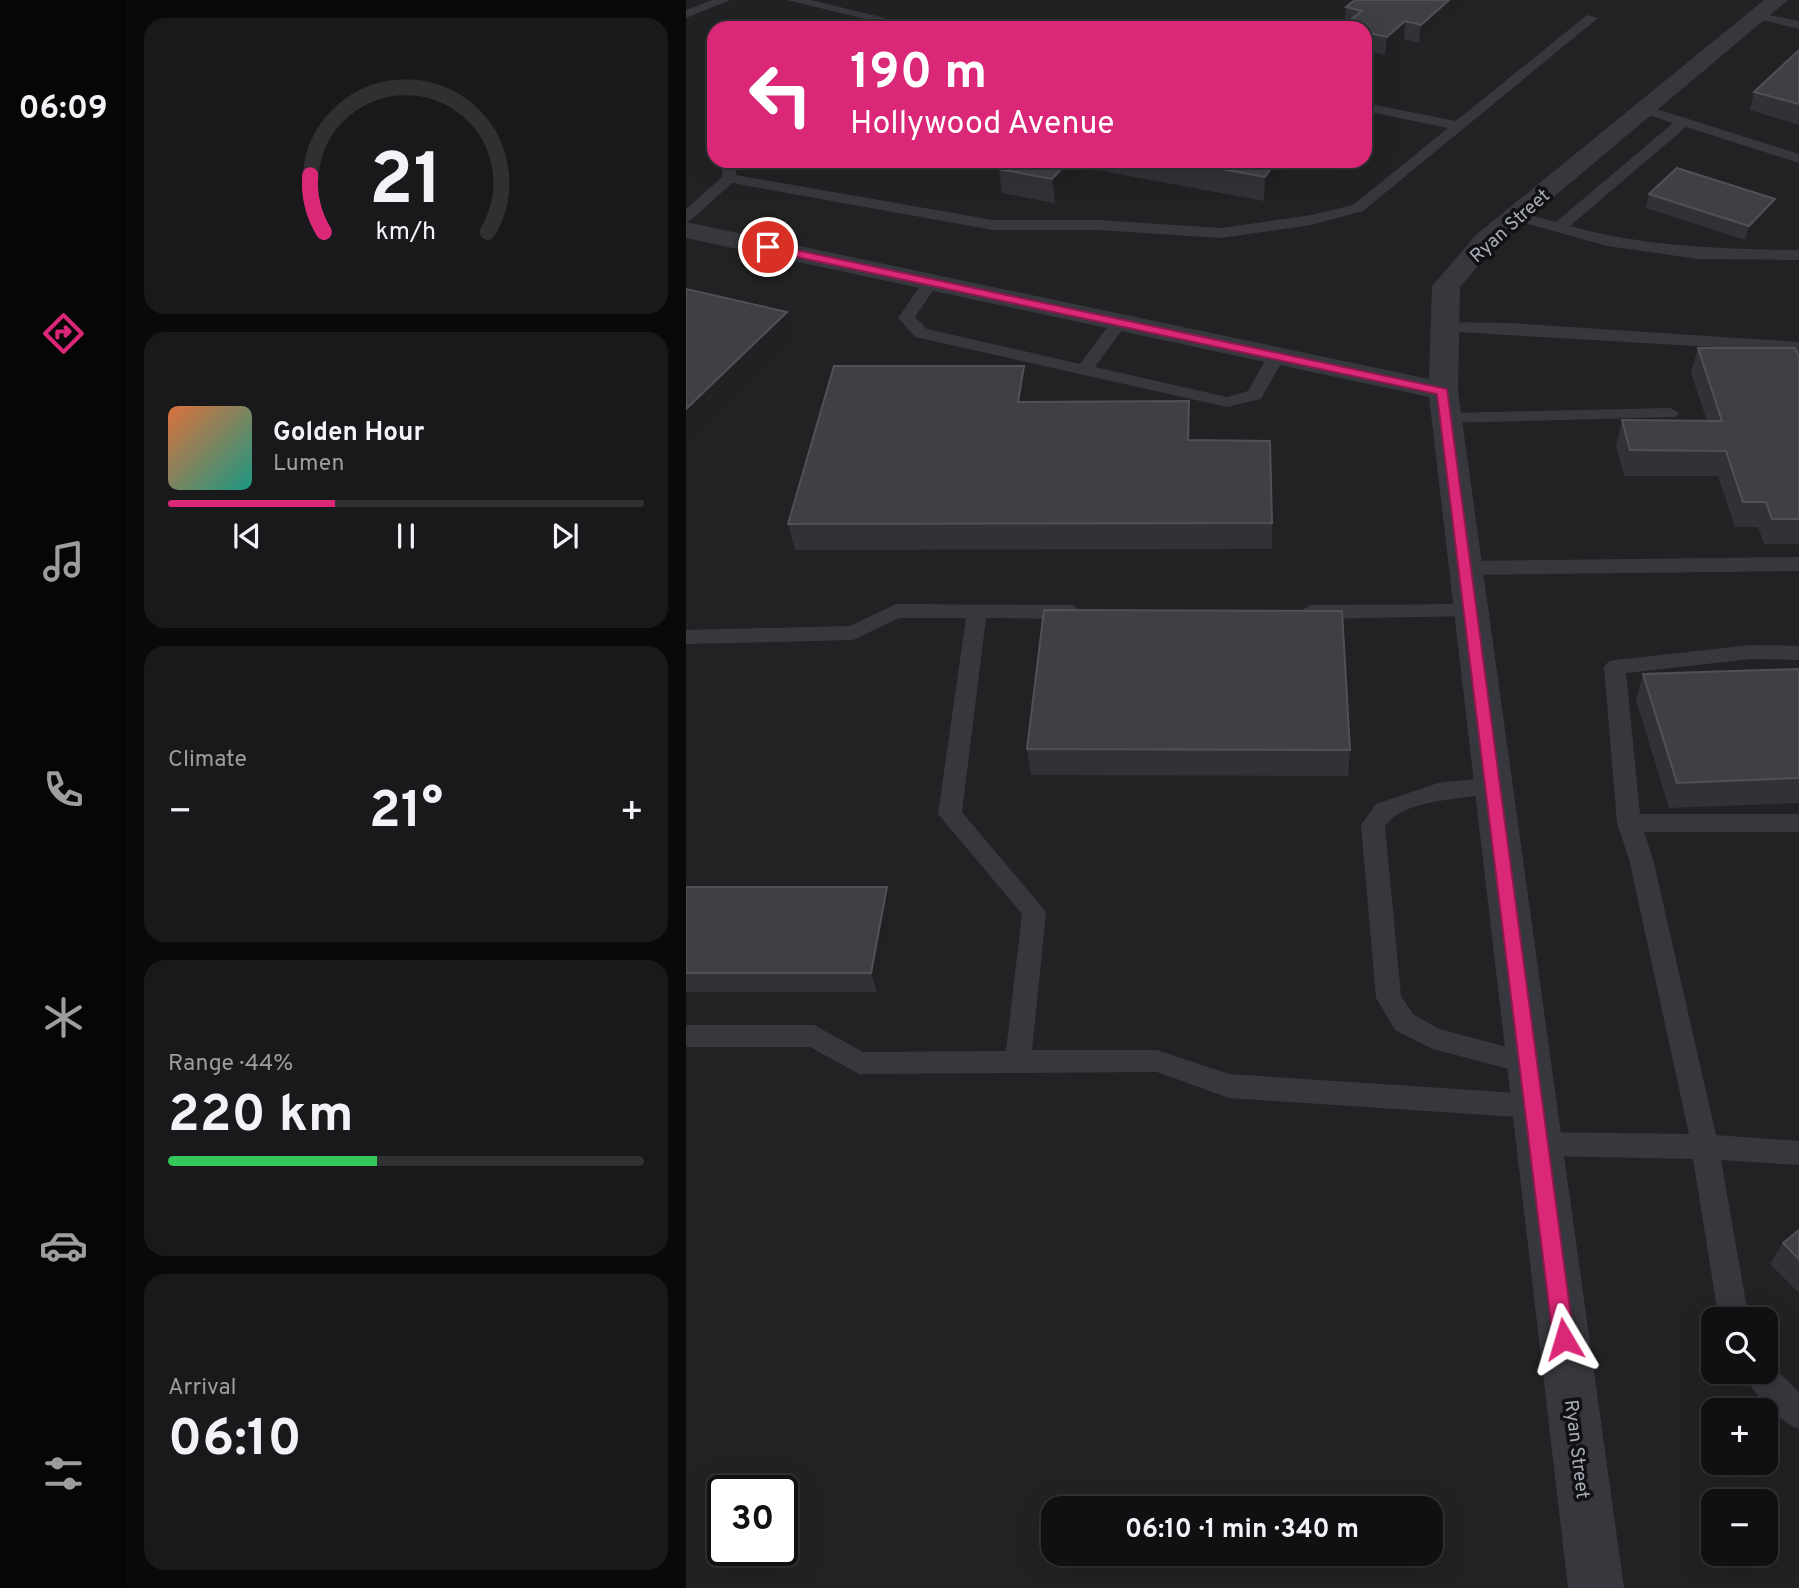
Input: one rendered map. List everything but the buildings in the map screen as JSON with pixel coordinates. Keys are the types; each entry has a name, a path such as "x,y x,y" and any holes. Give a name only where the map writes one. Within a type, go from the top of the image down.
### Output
{"street":[{"name":"Ryan Street","path":"1596,1588 1445,404 1446,286 1486,240 1768,7"},
{"path":"686,230 1276,355 1445,404"}],"lane":[{"path":"686,14 724,0"},
{"path":"793,0 879,18 875,21"},
{"path":"1768,7 1799,25"},
{"path":"729,178 993,225 1098,225 1221,233 1311,220 1358,208 1592,18"},
{"path":"1372,108 1459,126"},
{"path":"1644,109 1799,159"},
{"path":"1559,228 1683,122"},
{"path":"727,168 729,178"},
{"path":"686,217 729,178"},
{"path":"1516,216 1607,241 1698,254 1799,255"},
{"path":"931,282 906,318 921,333 1227,402 1255,395 1276,355"},
{"path":"1084,370 1120,322"},
{"path":"1445,327 1509,328 1799,347"},
{"path":"1445,404 1670,413"},
{"path":"1465,568 1799,564"},
{"path":"686,637 853,633 896,611 1100,612"},
{"path":"976,611 950,814 1034,912 1018,1062"},
{"path":"1293,612 1471,611"},
{"path":"1732,1307 1705,1147 1641,859 1629,823 1615,667 1751,652 1799,653"},
{"path":"1493,785 1438,792 1384,810 1373,825 1389,998 1404,1022 1433,1038 1528,1063"},
{"path":"1629,823 1799,823"},
{"path":"686,1036 814,1036 859,1063 1157,1061 1229,1086 1534,1106"},
{"path":"1539,1144 1705,1147 1799,1153"},
{"path":"1769,1384 1799,1415"}],"shaded area":[{"path":"686,0 1799,0 1799,1588 686,1588"}],"route":[{"path":"768,247 1443,391 1564,1339"}]}
